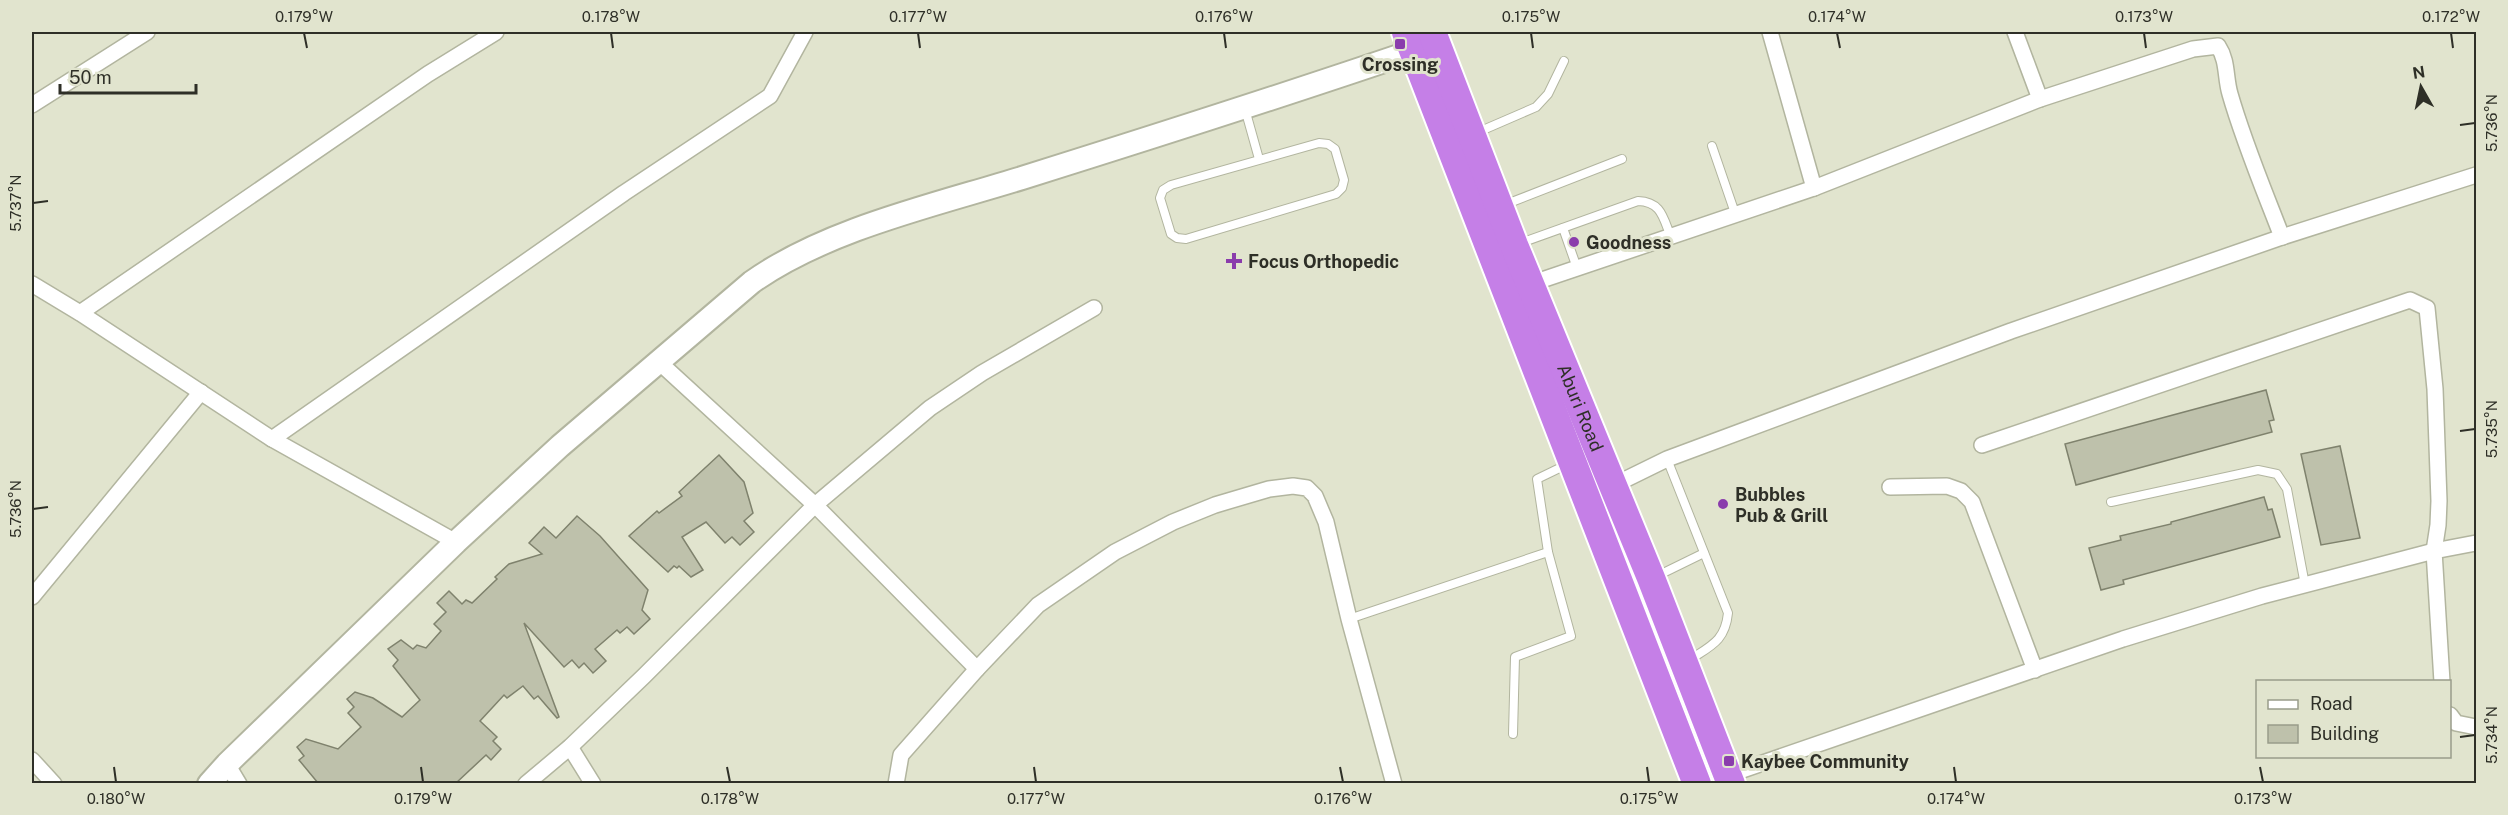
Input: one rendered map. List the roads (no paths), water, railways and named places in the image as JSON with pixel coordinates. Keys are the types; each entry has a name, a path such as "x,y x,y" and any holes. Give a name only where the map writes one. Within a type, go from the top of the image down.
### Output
{"highway":[{"name":"Aburi Road","path":"1417,38 1472,135 1514,245 1652,578 1730,779"},
{"name":"Aburi Road","path":"1417,38 1572,462 1627,597 1697,783"},
{"path":"1572,462 1600,450"}],"street":[{"path":"32,105 147,32"},
{"path":"272,439 624,193 770,96 806,32"},
{"path":"1770,32 1814,188"},
{"path":"2015,32 2040,99"},
{"path":"80,313 487,34"},
{"path":"209,783 456,542 560,446 752,282 779,263 873,224 1245,109 1417,38"},
{"path":"1530,284 1814,188 2040,99 2193,49 2218,46 2224,55 2229,92 2247,148 2282,237"},
{"path":"1614,485 1667,459 2011,331 2282,237 2476,175"},
{"path":"33,287 80,313 272,439 456,542"},
{"path":"1982,445 2410,300 2427,308 2434,377 2439,501 2434,552 2442,680"},
{"path":"526,783 570,747 815,505 930,408 982,373 1094,308"},
{"path":"659,362 815,505 976,669"},
{"path":"32,597 201,392"},
{"path":"896,783 901,754 976,669 1038,604 1115,552 1173,522 1215,505 1269,489 1293,486 1307,488 1315,496 1326,522 1349,619 1394,783"},
{"path":"1890,488 1947,486 1961,491 1972,502 2034,670"},
{"path":"1730,779 2122,639 2262,596 2476,543"},
{"path":"2451,716 2456,723 2476,727"},
{"path":"570,747 593,783"},
{"path":"32,760 54,783"},
{"path":"227,764 239,783"}],"lane":[{"path":"1472,135 1536,107 1548,94 1564,62"},
{"path":"1245,109 1259,159"},
{"path":"1319,143 1328,144 1335,149 1344,180 1342,188 1336,194 1186,238 1178,238 1171,234 1160,198 1164,190 1171,185 1259,159 1319,143"},
{"path":"1712,146 1736,216"},
{"path":"1499,207 1622,159"},
{"path":"1514,245 1638,201 1650,202 1658,208 1671,237"},
{"path":"1563,228 1577,268"},
{"path":"1667,459 1728,613 1726,629 1716,642 1685,664"},
{"path":"1513,734 1515,657 1571,636 1548,552 1537,479 1572,462"},
{"path":"2111,502 2258,470 2277,474 2287,489 2305,585"},
{"path":"1349,619 1548,552"},
{"path":"1652,578 1704,553"}],"place":[{"name":"Crossing","path":"1400,44"},
{"name":"Goodness","path":"1574,242"},
{"name":"Focus Orthopedic","path":"1234,261"},
{"name":"Bubbles Pub & Grill","path":"1723,504"},
{"name":"Kaybee Community","path":"1729,761"}]}
